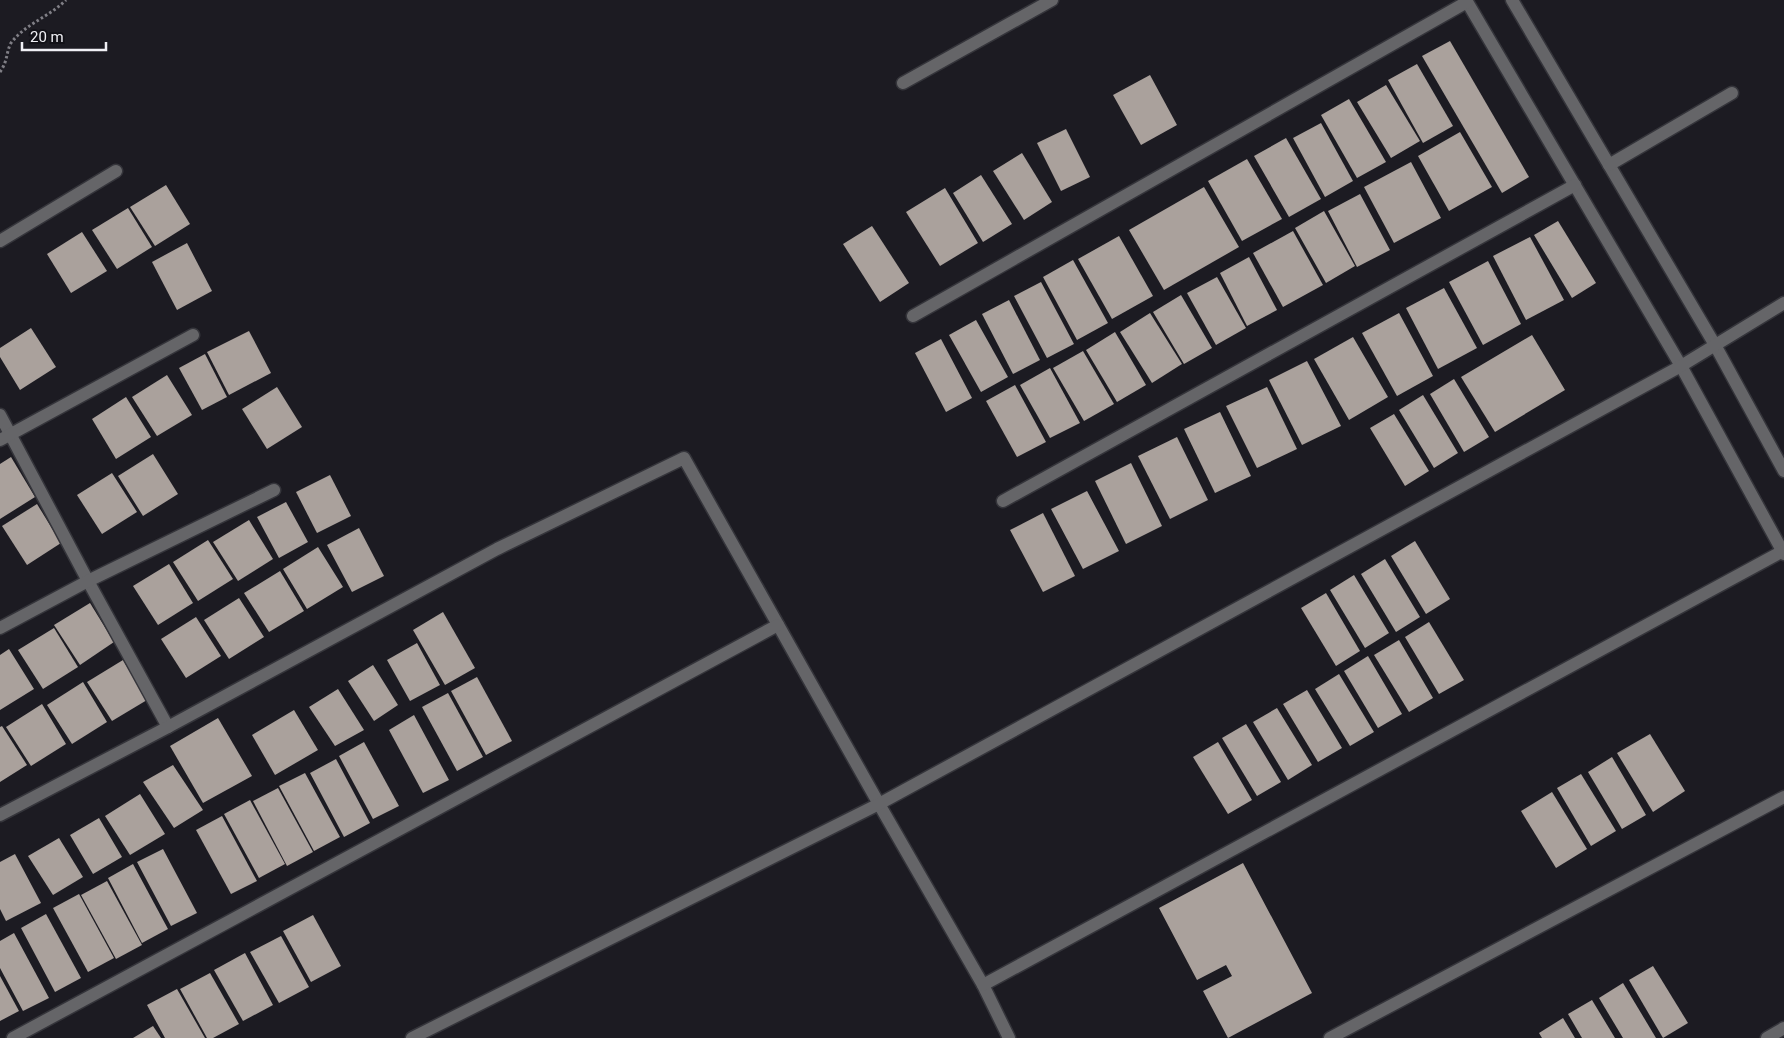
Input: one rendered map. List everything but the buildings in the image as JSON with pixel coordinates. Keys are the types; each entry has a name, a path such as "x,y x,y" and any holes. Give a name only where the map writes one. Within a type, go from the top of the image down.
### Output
{"street":[{"path":"902,82 1052,0"},
{"path":"1512,0 1715,346 1784,470"},
{"path":"913,316 1467,1 1681,366 1783,553 983,985"},
{"path":"1609,165 1732,93"},
{"path":"0,240 116,171"},
{"path":"1003,501 1575,185"},
{"path":"412,1038 879,804 1681,366 1784,303"},
{"path":"5,437 193,335"},
{"path":"0,415 5,437 88,581 168,727"},
{"path":"0,815 168,727 497,548 684,458 983,985 1009,1038"},
{"path":"0,628 88,581 274,490"},
{"path":"13,1038 778,625"},
{"path":"1330,1038 1784,797"},
{"path":"1767,1038 1784,1028"}],"path":[{"path":"0,72 6,64 10,45 27,28 66,0"}]}
